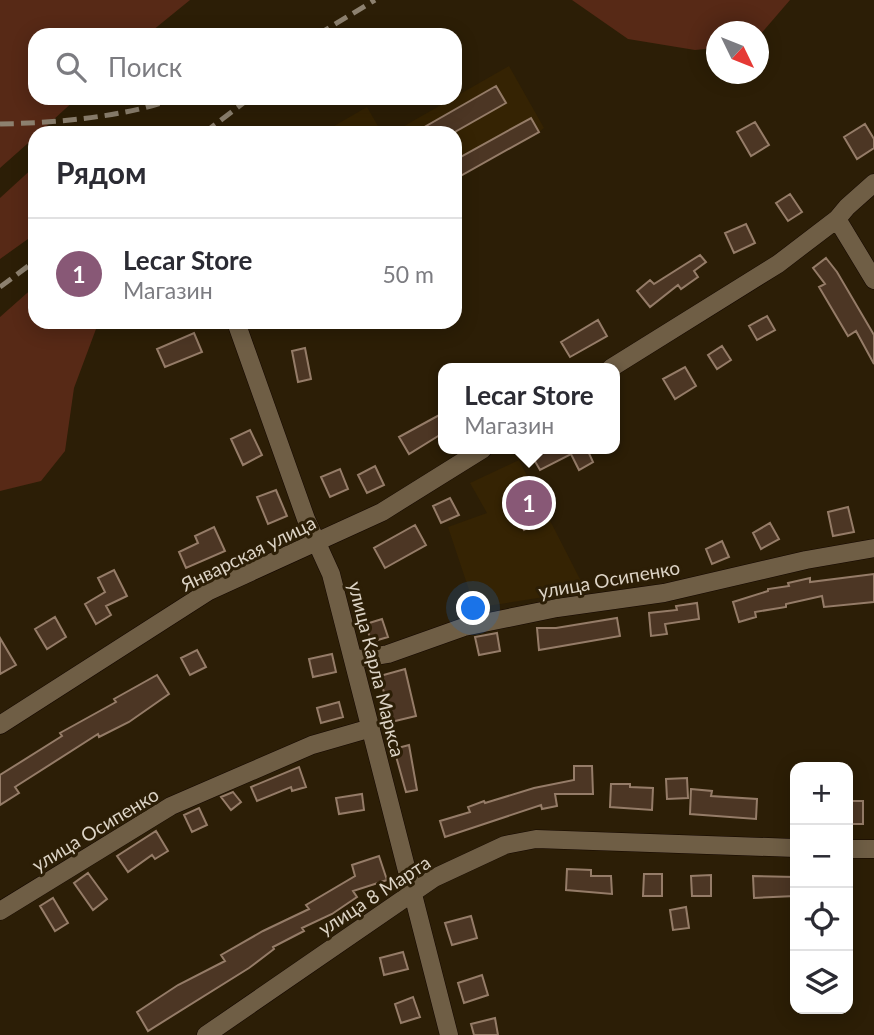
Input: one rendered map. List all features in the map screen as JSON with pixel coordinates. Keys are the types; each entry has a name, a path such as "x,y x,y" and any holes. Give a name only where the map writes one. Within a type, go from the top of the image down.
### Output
{"street":[{"path":"619,363 778,264 837,219 874,183"},
{"path":"837,219 874,280"},
{"name":"улица Карла Маркса","path":"238,329 306,519 331,573 449,1035"},
{"name":"Январская улица","path":"0,725 209,591 382,512 475,454"},
{"name":"улица Осипенко","path":"354,660 388,654 464,626 557,608 664,593 807,560 874,548"},
{"name":"улица Осипенко","path":"0,911 171,806 312,745 371,729"},
{"name":"улица 8 Марта","path":"206,1035 434,878 505,845 536,839 790,848"},
{"path":"853,849 874,849"}],"shaded area":[{"path":"0,0 190,0 156,28 28,28 28,105 69,105 47,126 28,126 28,143 0,168"},
{"path":"572,0 790,0 769,24 769,21 706,21 706,49 695,50 628,39"},
{"path":"509,66 544,128 462,175 462,126 404,126 441,105 462,105 462,93"},
{"path":"367,107 378,126 334,126"},
{"path":"28,172 28,239 0,259 0,198"},
{"path":"28,292 28,329 96,329 74,388 65,451 41,481 0,491 0,317"},
{"path":"519,460 583,585 575,592 475,608 448,527 487,513 470,483"}],"building":[{"path":"496,86 506,103 462,128 426,126"},
{"path":"531,118 539,132 462,175 462,156"},
{"path":"755,122 769,145 751,156 737,132"},
{"path":"865,124 874,139 874,148 857,159 844,137"},
{"path":"790,194 802,212 788,221 776,203"},
{"path":"746,224 755,243 734,253 725,233"},
{"path":"700,255 706,262 694,271 698,277 681,289 678,285 650,307 637,291 650,280 654,284"},
{"path":"826,258 874,335 874,364 856,331 848,336 819,287 825,284 813,268"},
{"path":"767,316 775,330 757,340 749,326"},
{"path":"598,320 607,336 570,357 561,342"},
{"path":"194,333 202,352 165,367 157,349"},
{"path":"722,346 731,360 717,369 708,355"},
{"path":"305,348 311,379 298,382 292,351"},
{"path":"685,367 696,386 675,399 663,379"},
{"path":"438,416 438,436 409,454 399,437"},
{"path":"250,430 262,455 243,465 231,439"},
{"path":"535,454 571,454 540,470 532,456"},
{"path":"571,454 589,454 593,462 579,470"},
{"path":"375,466 384,485 367,493 358,475"},
{"path":"340,469 348,489 330,497 321,477"},
{"path":"527,486 543,520 524,530 507,495"},
{"path":"276,490 287,516 268,524 257,497"},
{"path":"450,498 459,515 441,523 433,506"},
{"path":"848,507 854,532 833,536 828,512"},
{"path":"770,523 779,539 761,549 753,533"},
{"path":"415,525 426,545 385,568 374,548"},
{"path":"214,527 225,551 186,568 179,552 198,543 195,536"},
{"path":"722,541 729,557 712,564 706,549"},
{"path":"114,570 127,596 106,606 111,615 96,624 85,604 105,592 98,578"},
{"path":"874,574 874,602 824,607 822,596 786,604 786,607 755,612 756,617 739,622 733,602 810,578 810,582"},
{"path":"697,603 699,619 665,624 667,634 651,636 649,613 677,610 676,606"},
{"path":"55,617 66,637 47,649 35,629"},
{"path":"617,618 620,636 539,650 537,628 556,628"},
{"path":"382,619 388,637 371,642 366,624"},
{"path":"497,633 500,651 479,655 475,637"},
{"path":"0,638 16,665 0,674"},
{"path":"197,650 206,667 190,675 181,658"},
{"path":"332,654 336,672 313,677 309,659"},
{"path":"405,669 416,716 391,722 380,676"},
{"path":"157,675 169,694 129,722 99,737 98,734 15,787 19,793 0,805 0,775 62,736 60,733 116,702 114,699"},
{"path":"339,702 343,717 321,723 317,708"},
{"path":"409,745 417,790 406,792 394,749"},
{"path":"574,766 592,766 593,794 555,794 557,806 542,809 541,805 445,837 440,821 470,812 468,807 484,801 485,803 534,788 574,780"},
{"path":"299,767 306,787 292,791 291,787 257,801 251,787"},
{"path":"687,778 688,798 667,799 666,779"},
{"path":"611,784 653,788 652,810 610,807"},
{"path":"691,789 712,791 711,796 757,799 756,819 690,814"},
{"path":"233,792 241,802 231,810 221,797"},
{"path":"362,794 364,810 339,814 336,798"},
{"path":"853,801 863,801 863,824 853,824"},
{"path":"199,808 207,825 192,832 184,815"},
{"path":"156,831 168,851 155,859 152,855 128,872 117,856"},
{"path":"379,856 387,880 353,891 357,897 332,914 302,928 304,931 273,947 274,949 249,968 148,1031 137,1012 178,985 225,961 221,955 309,909 306,905 355,876 352,865"},
{"path":"567,869 591,870 591,876 611,876 612,894 566,890"},
{"path":"88,873 107,899 93,910 74,883"},
{"path":"644,874 662,874 662,896 643,896"},
{"path":"711,875 711,896 692,896 691,876"},
{"path":"753,876 790,877 790,896 754,898"},
{"path":"53,898 68,923 55,931 40,906"},
{"path":"686,907 689,928 673,930 670,910"},
{"path":"471,916 477,938 452,945 445,923"},
{"path":"403,952 408,969 384,975 380,958"},
{"path":"482,975 488,995 464,1003 458,983"},
{"path":"413,997 420,1017 401,1023 395,1004"},
{"path":"495,1018 498,1035 474,1035 471,1024"}],"railway":[{"path":"329,28 375,0"},
{"path":"0,124 90,118 157,105"},
{"path":"213,126 241,105"},
{"path":"0,287 28,266"}],"place":[{"name":"Lecar Store","path":"529,503"}]}
